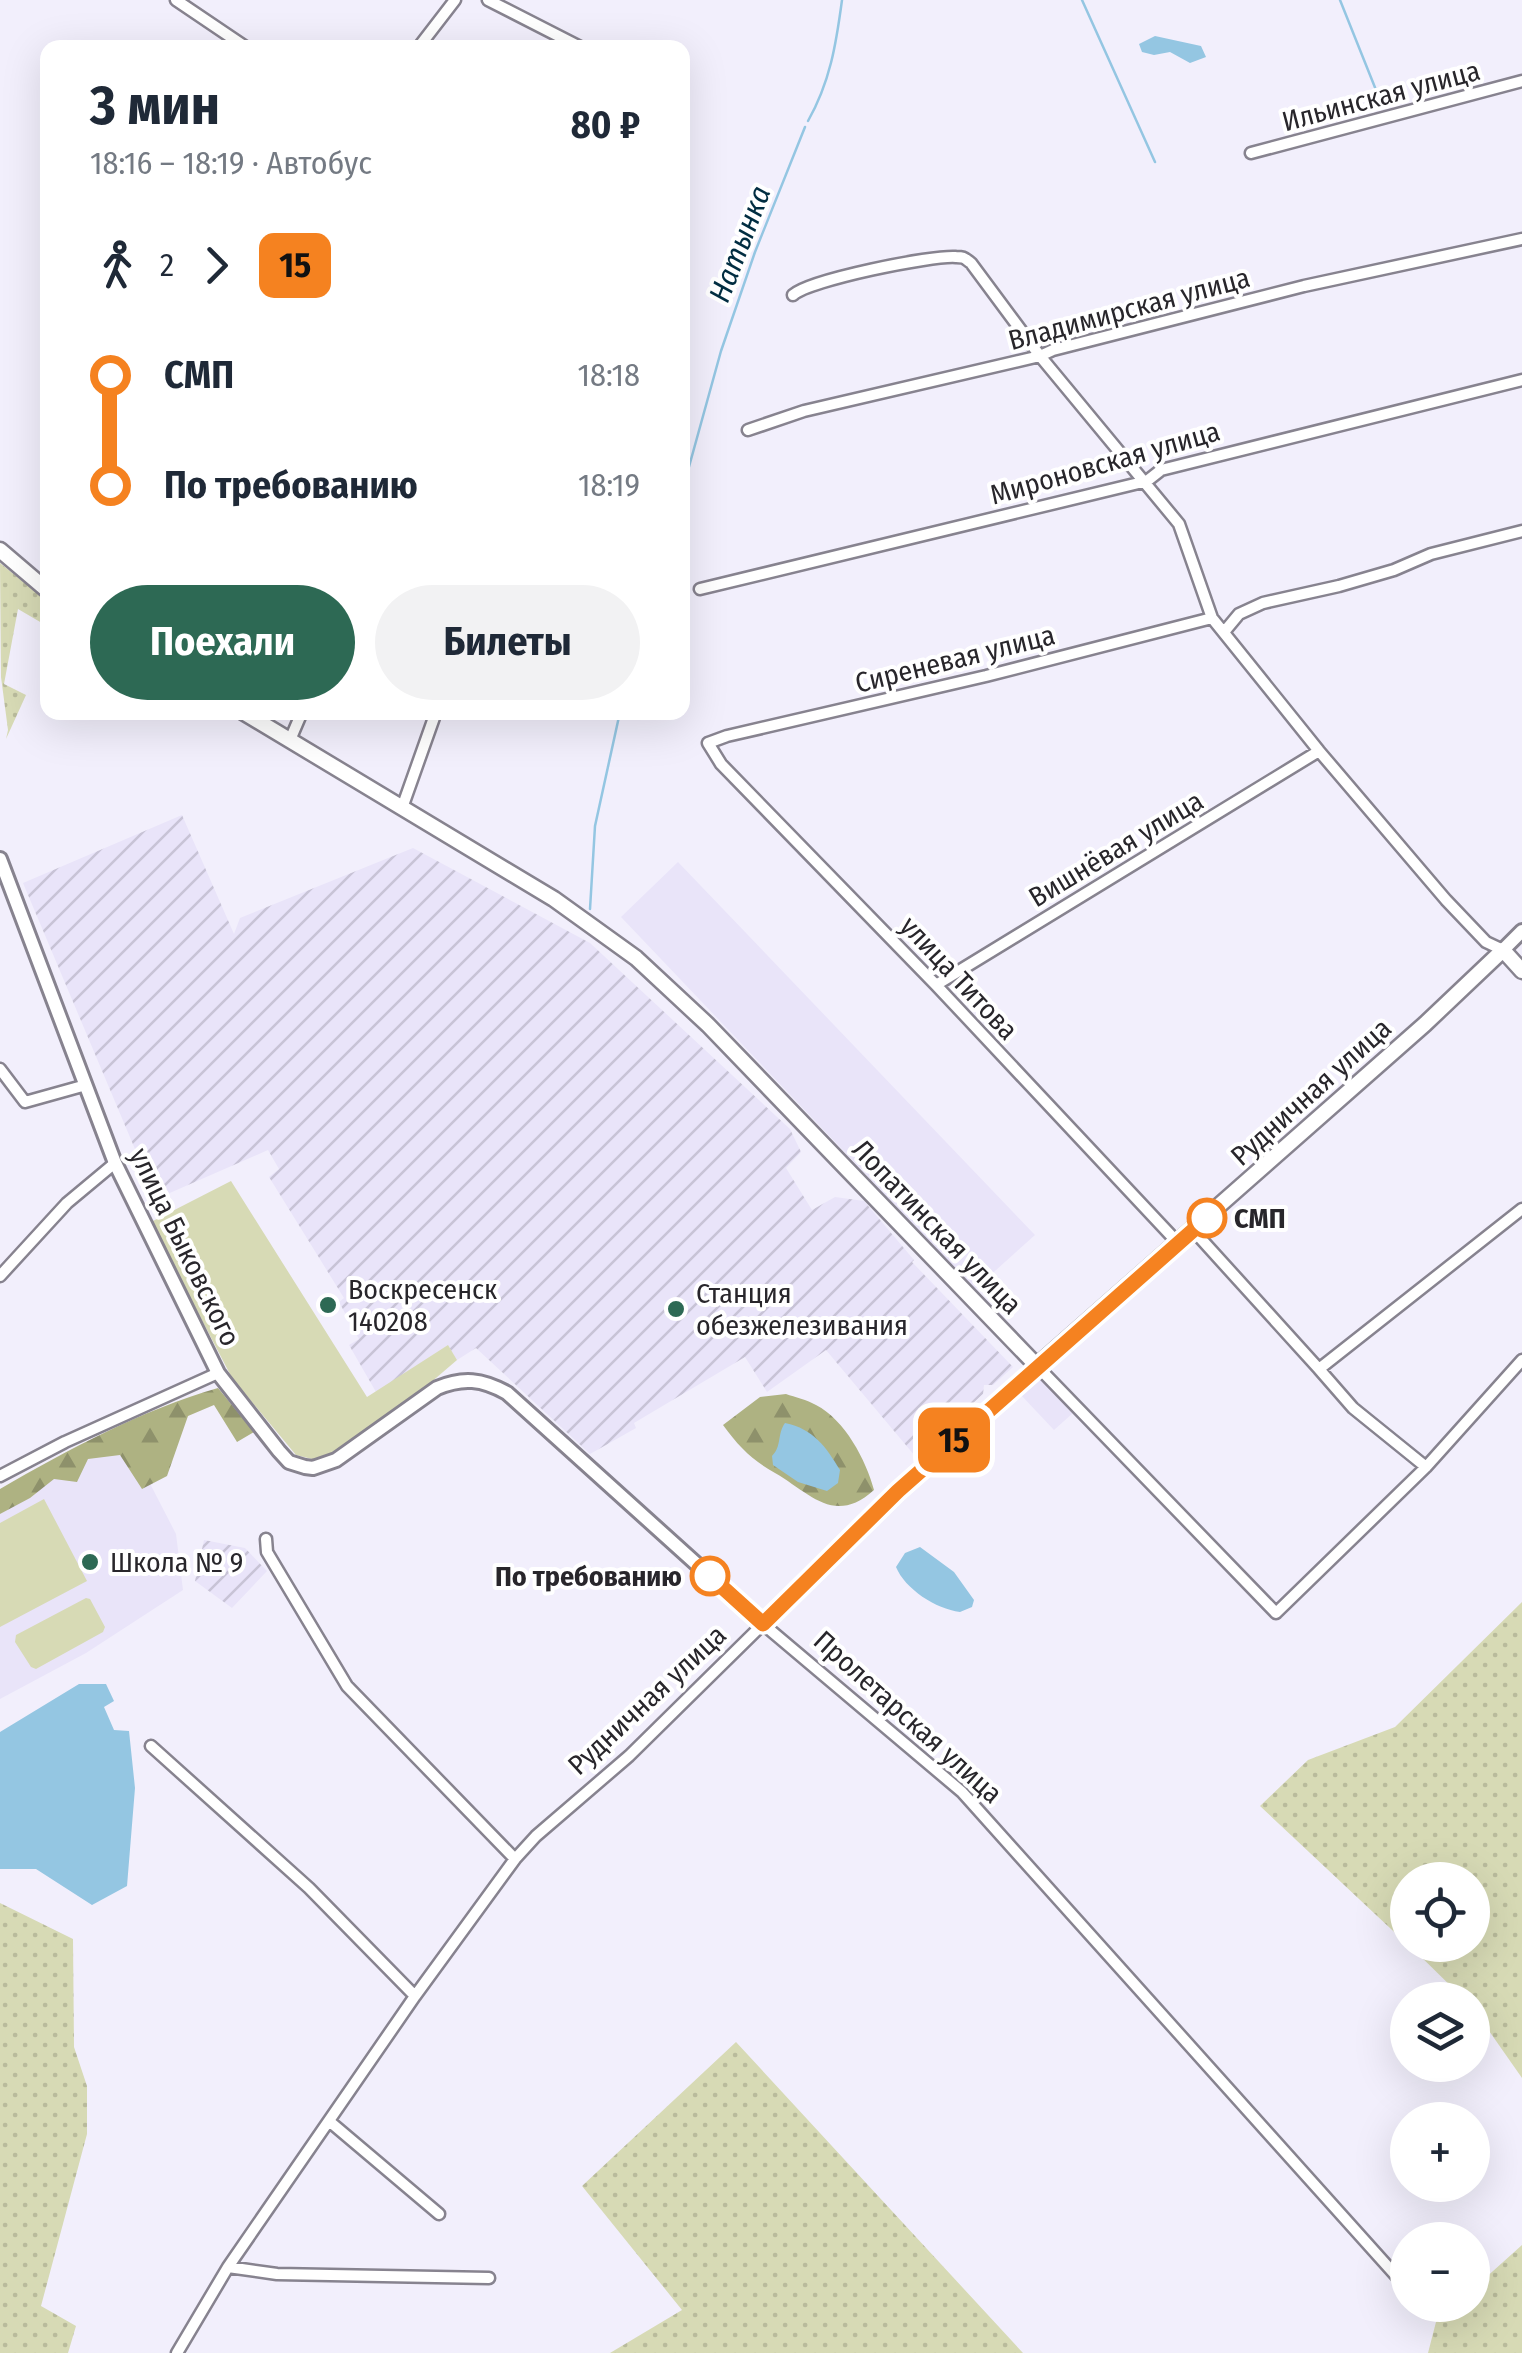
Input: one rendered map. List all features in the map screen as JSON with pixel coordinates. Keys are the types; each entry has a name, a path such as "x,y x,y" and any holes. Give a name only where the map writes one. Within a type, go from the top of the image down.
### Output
{"main road":[{"path":"0,550 40,583"},
{"name":"Лопатинская улица","path":"257,720 593,925 657,975 1037,1366"},
{"path":"1504,950 1522,971"},
{"name":"Рудничная улица","path":"1037,1366 1504,950"}],"street":[{"path":"176,0 235,40"},
{"path":"424,40 455,0"},
{"path":"488,0 566,40"},
{"name":"Ильинская улица","path":"1251,153 1522,82"},
{"name":"Владимирская улица","path":"748,430 804,410 1040,356 1304,286 1522,239"},
{"path":"794,296 808,285 887,267 964,258 1179,524 1212,618 1446,900 1486,942 1504,950"},
{"name":"Мироновская улица","path":"700,589 1146,481 1161,470 1178,465 1522,380"},
{"path":"1224,632 1238,614 1263,603 1339,586 1432,554 1522,532"},
{"name":"Сиреневая улица","path":"708,743 1212,618"},
{"path":"290,740 299,720"},
{"path":"402,808 433,720"},
{"name":"улица Титова","path":"708,743 722,764 1178,1243"},
{"name":"Вишнёвая улица","path":"936,985 1319,751"},
{"name":"улица Быковского","path":"0,859 115,1162 218,1373 64,1442 0,1476"},
{"name":"Рудничная улица","path":"1504,950 1522,931"},
{"path":"0,1070 25,1102 86,1085"},
{"path":"0,1276 67,1203 115,1162"},
{"path":"1318,1369 1522,1209"},
{"path":"1193,1230 1353,1408 1426,1467"},
{"name":"Лопатинская улица","path":"1037,1366 1276,1613 1426,1467 1522,1360"},
{"name":"Рудничная улица","path":"178,2353 228,2267 515,1859 629,1756 898,1491 1037,1366"},
{"name":"Пролетарская улица","path":"218,1373 289,1462 313,1468 336,1460 437,1388 455,1380 489,1383 506,1393 763,1624 962,1792 1390,2269"},
{"path":"266,1539 267,1552 347,1686 515,1859"},
{"path":"151,1746 309,1888 415,1996"},
{"path":"328,2121 438,2214"},
{"path":"228,2267 277,2274 489,2278"}],"shaded area":[{"path":"182,815 234,934 240,918 413,848 590,943 790,1129 801,1152 786,1168 812,1210 835,1197 864,1201 912,1262 1013,1367 993,1385 984,1385 983,1394 915,1456 826,1350 767,1392 745,1357 590,1454 476,1348 457,1360 448,1346 376,1392 349,1345 359,1339 339,1302 344,1298 269,1177 279,1169 268,1150 156,1199 23,883"},
{"path":"678,862 1035,1235 975,1289 621,917"},
{"path":"1039,1376 1073,1413 1054,1430 1020,1394"},
{"name":"Школа № 9","path":"126,1437 176,1534 183,1590 86,1653 0,1699 0,1505"},
{"path":"204,1540 245,1548 267,1571 232,1608 195,1581"}],"green space":[{"path":"0,563 40,596 40,622 18,609 4,684 26,695 6,739 1,677"},
{"path":"231,1181 367,1397 448,1345 457,1360 394,1414 324,1462 296,1455 232,1378 151,1222"},
{"path":"218,1388 254,1432 237,1442 214,1405 188,1416 167,1476 142,1489 120,1455 88,1459 77,1482 54,1479 0,1514 0,1489 106,1432"},
{"path":"786,1394 816,1405 836,1420 860,1454 874,1490 847,1505 834,1506 811,1497 753,1458 723,1425 760,1397"},
{"path":"44,1499 87,1581 0,1627 0,1523"},
{"path":"86,1598 105,1627 103,1632 36,1669 31,1667 15,1642 16,1635"},
{"path":"1522,1602 1522,2078 1490,2032 1490,1982 1447,1982 1426,1962 1490,1962 1490,1862 1390,1862 1390,1928 1260,1806 1308,1760 1395,1727"},
{"path":"0,1903 73,1939 74,2047 87,2086 87,2134 41,2306 76,2326 68,2353 0,2353"},
{"path":"736,2042 1023,2353 610,2353 682,2310 582,2186"},
{"path":"1522,2245 1522,2353 1428,2353 1436,2322 1490,2322 1490,2274"}],"water":[{"path":"1155,36 1201,46 1206,57 1190,63 1170,52 1142,52 1139,44"},
{"path":"785,1423 811,1434 824,1447 840,1470 838,1483 827,1491 798,1482 773,1465 772,1456"},
{"path":"920,1547 954,1572 974,1600 972,1607 960,1612 941,1607 906,1583 896,1567 905,1553"},
{"path":"79,1684 106,1684 114,1701 104,1707 114,1730 129,1731 135,1788 127,1886 92,1905 36,1869 0,1869 0,1732"}],"waterway":[{"name":"Натынка","path":"808,121 831,63 842,0"},
{"path":"1082,0 1155,162"},
{"path":"1340,0 1382,105"},
{"name":"Натынка","path":"690,463 721,351 805,127"},
{"name":"Натынка","path":"590,909 595,826 618,720"}],"bus line":[{"name":"15","path":"710,1576 763,1624 898,1491 1207,1218"}],"place":[{"name":"СМП","path":"1207,1218"},
{"name":"Воскресенск 140208","path":"328,1305"},
{"name":"Станция обезжелезивания","path":"676,1309"},
{"name":"Школа № 9","path":"90,1562"},
{"name":"По требованию","path":"710,1576"}]}
